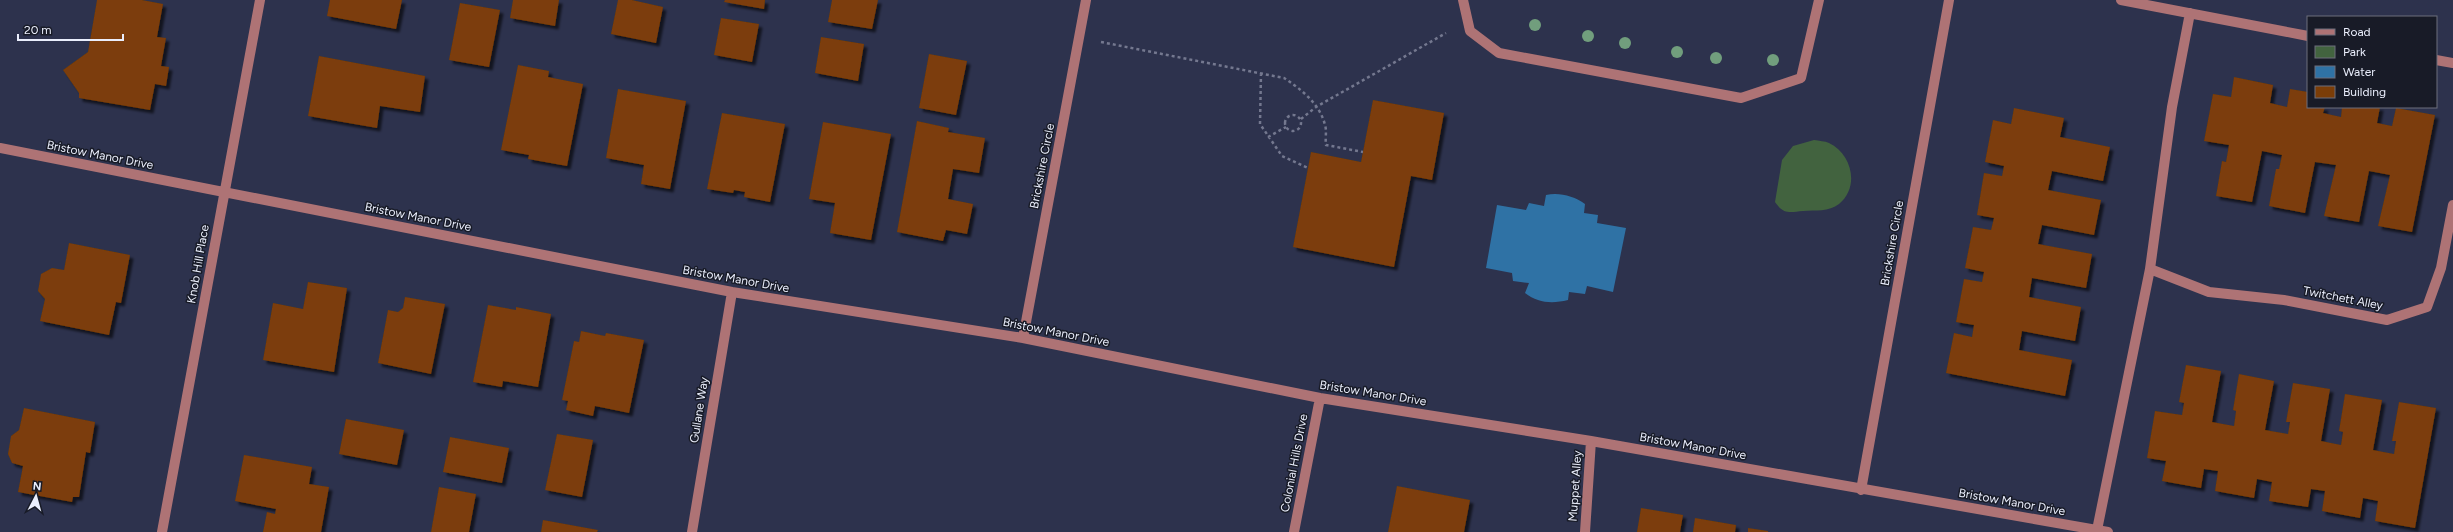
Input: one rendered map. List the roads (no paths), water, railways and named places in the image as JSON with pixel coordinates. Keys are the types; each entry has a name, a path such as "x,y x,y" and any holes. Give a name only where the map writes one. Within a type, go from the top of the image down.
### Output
{"street":[{"name":"Knob Hill Place","path":"162,532 260,0"},
{"name":"Brickshire Circle","path":"1023,338 1086,0"},
{"path":"1463,0 1470,31 1499,53 1741,98 1801,78 1819,0"},
{"name":"Brickshire Circle","path":"1861,490 1949,0"},
{"path":"2121,0 2307,36"},
{"path":"2097,530 2150,269 2172,107 2190,13"},
{"path":"2437,60 2453,63"},
{"name":"Bristow Manor Drive","path":"0,148 732,292 1023,338 1320,398 1592,441 1861,490 2108,532"},
{"name":"Twitchett Alley","path":"2150,269 2209,292 2284,300 2387,320 2427,307 2441,268 2453,205"},
{"name":"Gullane Way","path":"692,532 732,292"},
{"name":"Colonial Hills Drive","path":"1294,532 1320,398"},
{"name":"Muppet Alley","path":"1585,532 1592,441"}],"water":[{"path":"1561,194 1576,199 1585,204 1584,213 1598,215 1597,223 1626,228 1613,292 1587,286 1585,294 1569,292 1568,300 1545,302 1535,299 1525,293 1529,283 1513,281 1512,273 1486,268 1497,205 1526,210 1529,203 1544,206 1546,195"}]}
